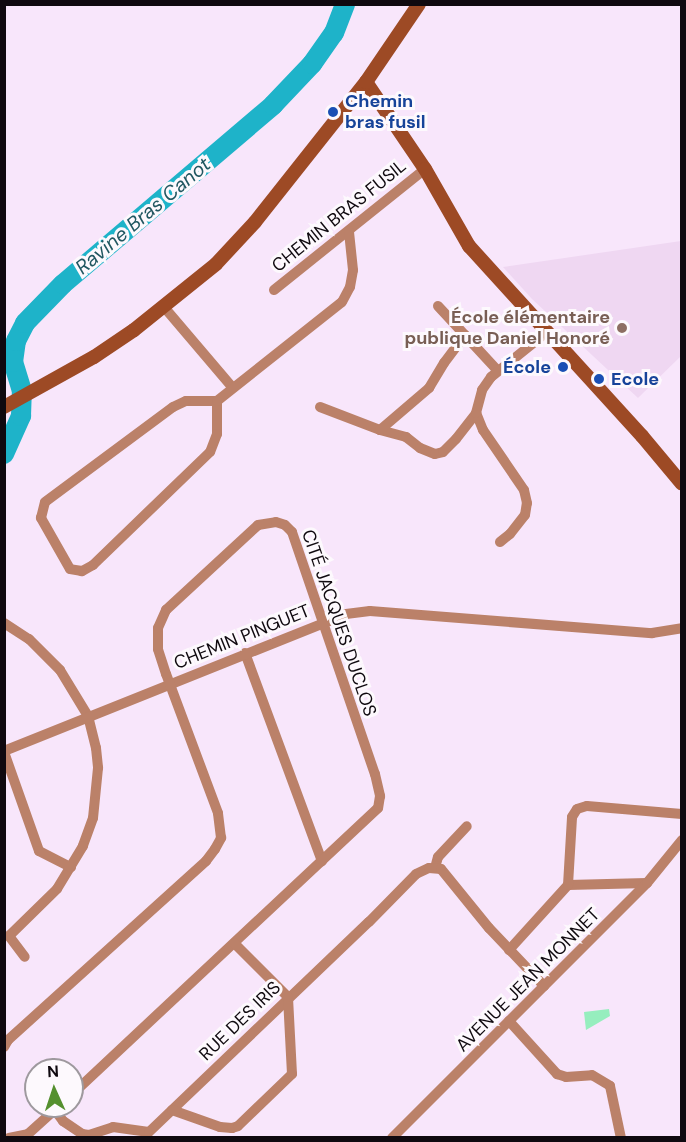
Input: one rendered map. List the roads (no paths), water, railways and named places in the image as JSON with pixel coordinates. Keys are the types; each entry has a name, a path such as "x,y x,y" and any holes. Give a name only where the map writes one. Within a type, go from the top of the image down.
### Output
{"street":[{"path":"4,407 94,357 164,307 216,264 255,222 366,82 419,4"},
{"path":"366,82 425,169 469,246 642,436 681,484"},
{"name":"CHEMIN BRAS FUSIL","path":"273,290 425,169"},
{"path":"217,401 214,445 204,460 88,569 82,571 70,568 41,518 45,502 173,407 186,401 217,401 342,302 350,287 353,270 349,231"},
{"path":"438,306 498,371"},
{"path":"164,307 233,388"},
{"path":"320,407 380,430 406,436 420,448 435,454 442,452 456,439 476,413 482,390 498,371 547,332"},
{"path":"380,430 429,388 465,335"},
{"path":"476,413 483,430 524,490 527,502 525,516 500,542"},
{"name":"CITÉ JACQUES DUCLOS","path":"4,1047 8,1040 206,861 220,838 218,813 158,649 157,638 161,618 166,610 258,525 276,522 285,525 292,532 321,623 375,774 380,796 378,808 370,818 84,1083"},
{"name":"CHEMIN PINGUET","path":"4,751 346,614 370,611 652,633 681,628"},
{"path":"7,628 35,644 60,670 88,716 96,748 98,768 93,818 83,846 57,889 9,936 25,957"},
{"path":"245,653 322,861"},
{"path":"4,751 39,851 71,867"},
{"path":"509,950 568,885 572,817 577,809 587,806 681,814"},
{"path":"467,826 438,857 435,868 441,869 509,950 544,986"},
{"name":"AVENUE JEAN MONNET","path":"392,1137 647,883 681,840"},
{"name":"RUE DES IRIS","path":"65,1118 73,1128 89,1135 113,1127 145,1133 369,922 416,874 423,869 435,868"},
{"path":"568,885 647,883"},
{"path":"172,1110 220,1127 232,1128 238,1126 292,1074 288,997 234,943"},
{"path":"509,1021 557,1074 566,1077 592,1075 610,1086 621,1137"},
{"path":"8,1134 28,1134 46,1118"}],"waterway":[{"name":"Ravine Bras Canot","path":"4,454 21,416 22,391 13,362 16,341 25,323 63,284 273,105 312,64 334,33 345,4"}],"place":[{"name":"Chemin bras fusil","path":"333,112"},
{"name":"École élémentaire publique Daniel Honoré","path":"622,328"},
{"name":"École","path":"563,367"},
{"name":"Ecole","path":"599,379"}]}
